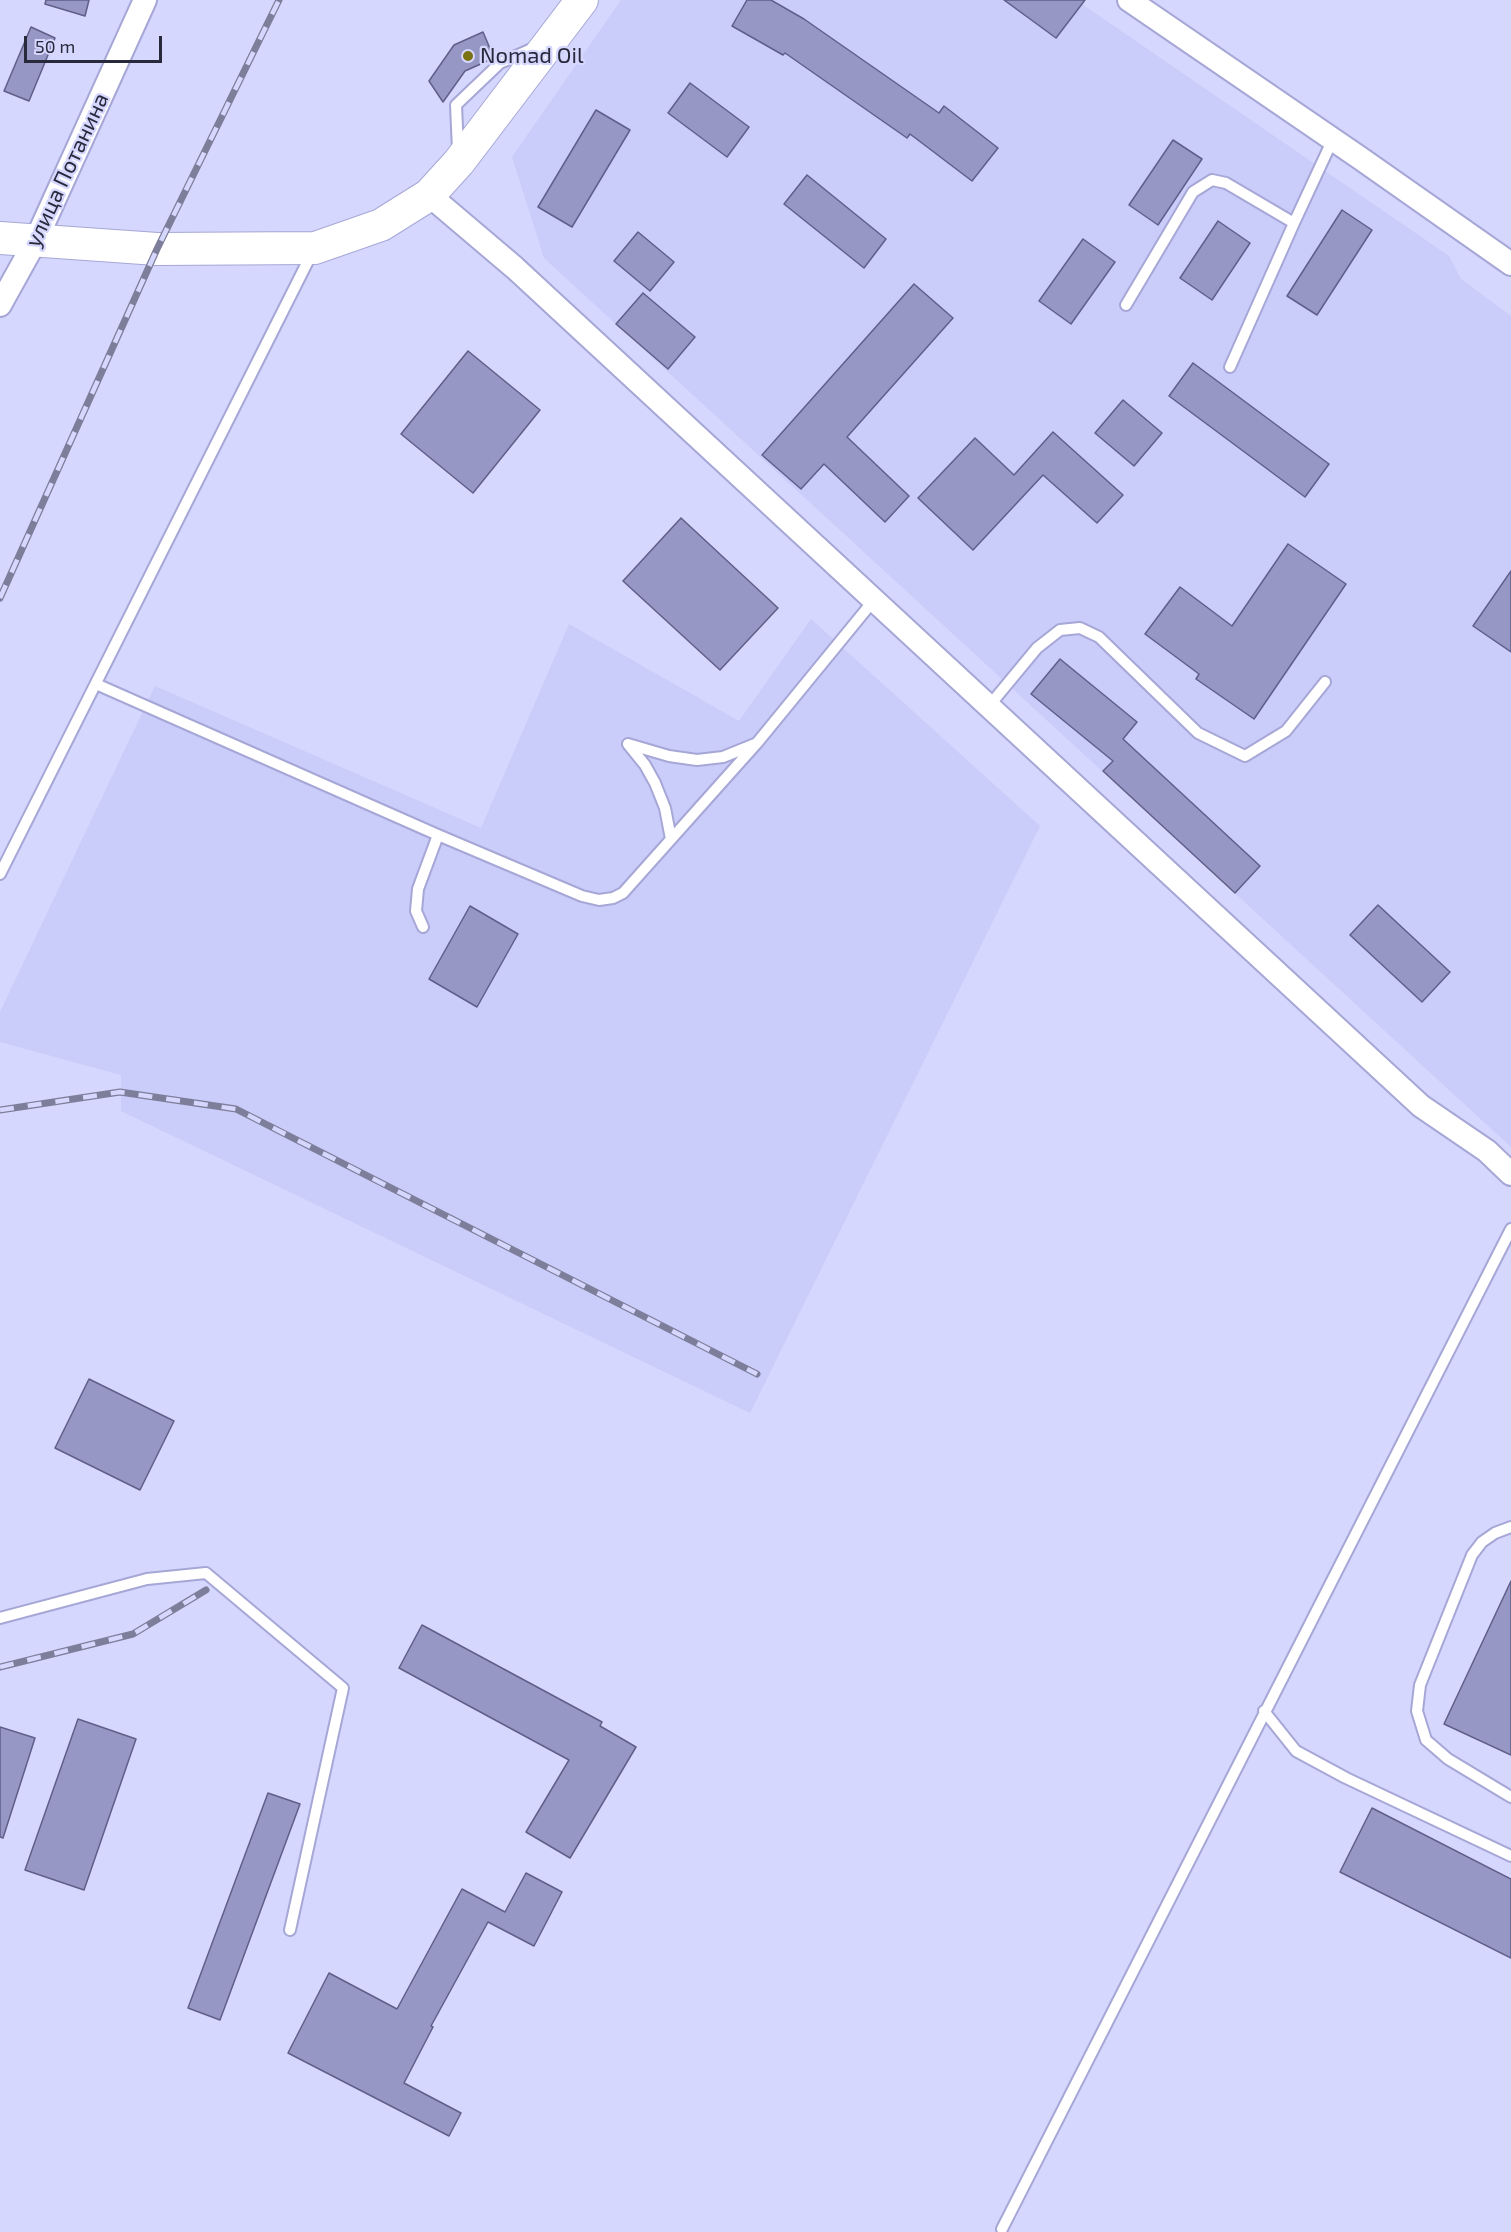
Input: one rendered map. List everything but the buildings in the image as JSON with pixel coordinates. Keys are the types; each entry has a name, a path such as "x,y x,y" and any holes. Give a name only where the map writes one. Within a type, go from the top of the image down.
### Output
{"main road":[{"path":"0,238 158,249 315,248 381,225 429,195 459,162 582,0"}],"street":[{"name":"улица Потанина","path":"0,305 36,240 145,0"},
{"path":"1129,0 1511,264"},
{"path":"429,195 515,268 1421,1106 1487,1151 1511,1174"}],"lane":[{"path":"1230,367 1333,140"},
{"path":"1126,305 1193,192 1212,180 1226,183 1294,223"},
{"path":"0,874 315,248"},
{"path":"96,684 438,835 582,896 599,900 613,898 623,893 757,743 874,600"},
{"path":"989,706 1037,648 1060,630 1080,628 1099,637 1198,732 1245,756 1286,731 1325,682"},
{"path":"671,839 665,808 655,783 645,765 628,744 669,756 697,760 723,757 757,743"},
{"path":"423,927 416,911 418,889 438,835"},
{"path":"1002,2229 1511,1229"},
{"path":"1511,1527 1482,1542 1472,1554 1420,1685 1417,1711 1426,1740 1448,1759 1511,1797"},
{"path":"0,1618 147,1579 206,1573 343,1688 290,1930"},
{"path":"1264,1711 1296,1751 1346,1778 1511,1856"}],"shaded area":[{"path":"621,0 1076,0 1449,256 1461,279 1511,316 1511,1147 544,258 512,157"},
{"path":"811,619 1040,826 750,1413 121,1111 121,1075 0,1042 0,1012 155,686 481,828 569,624 739,721"}],"railway":[{"path":"0,598 157,249 279,0"},
{"path":"0,1110 120,1092 236,1109 757,1374"},
{"path":"0,1667 133,1634 206,1590"}],"place":[{"name":"Nomad Oil","path":"468,56"}]}
